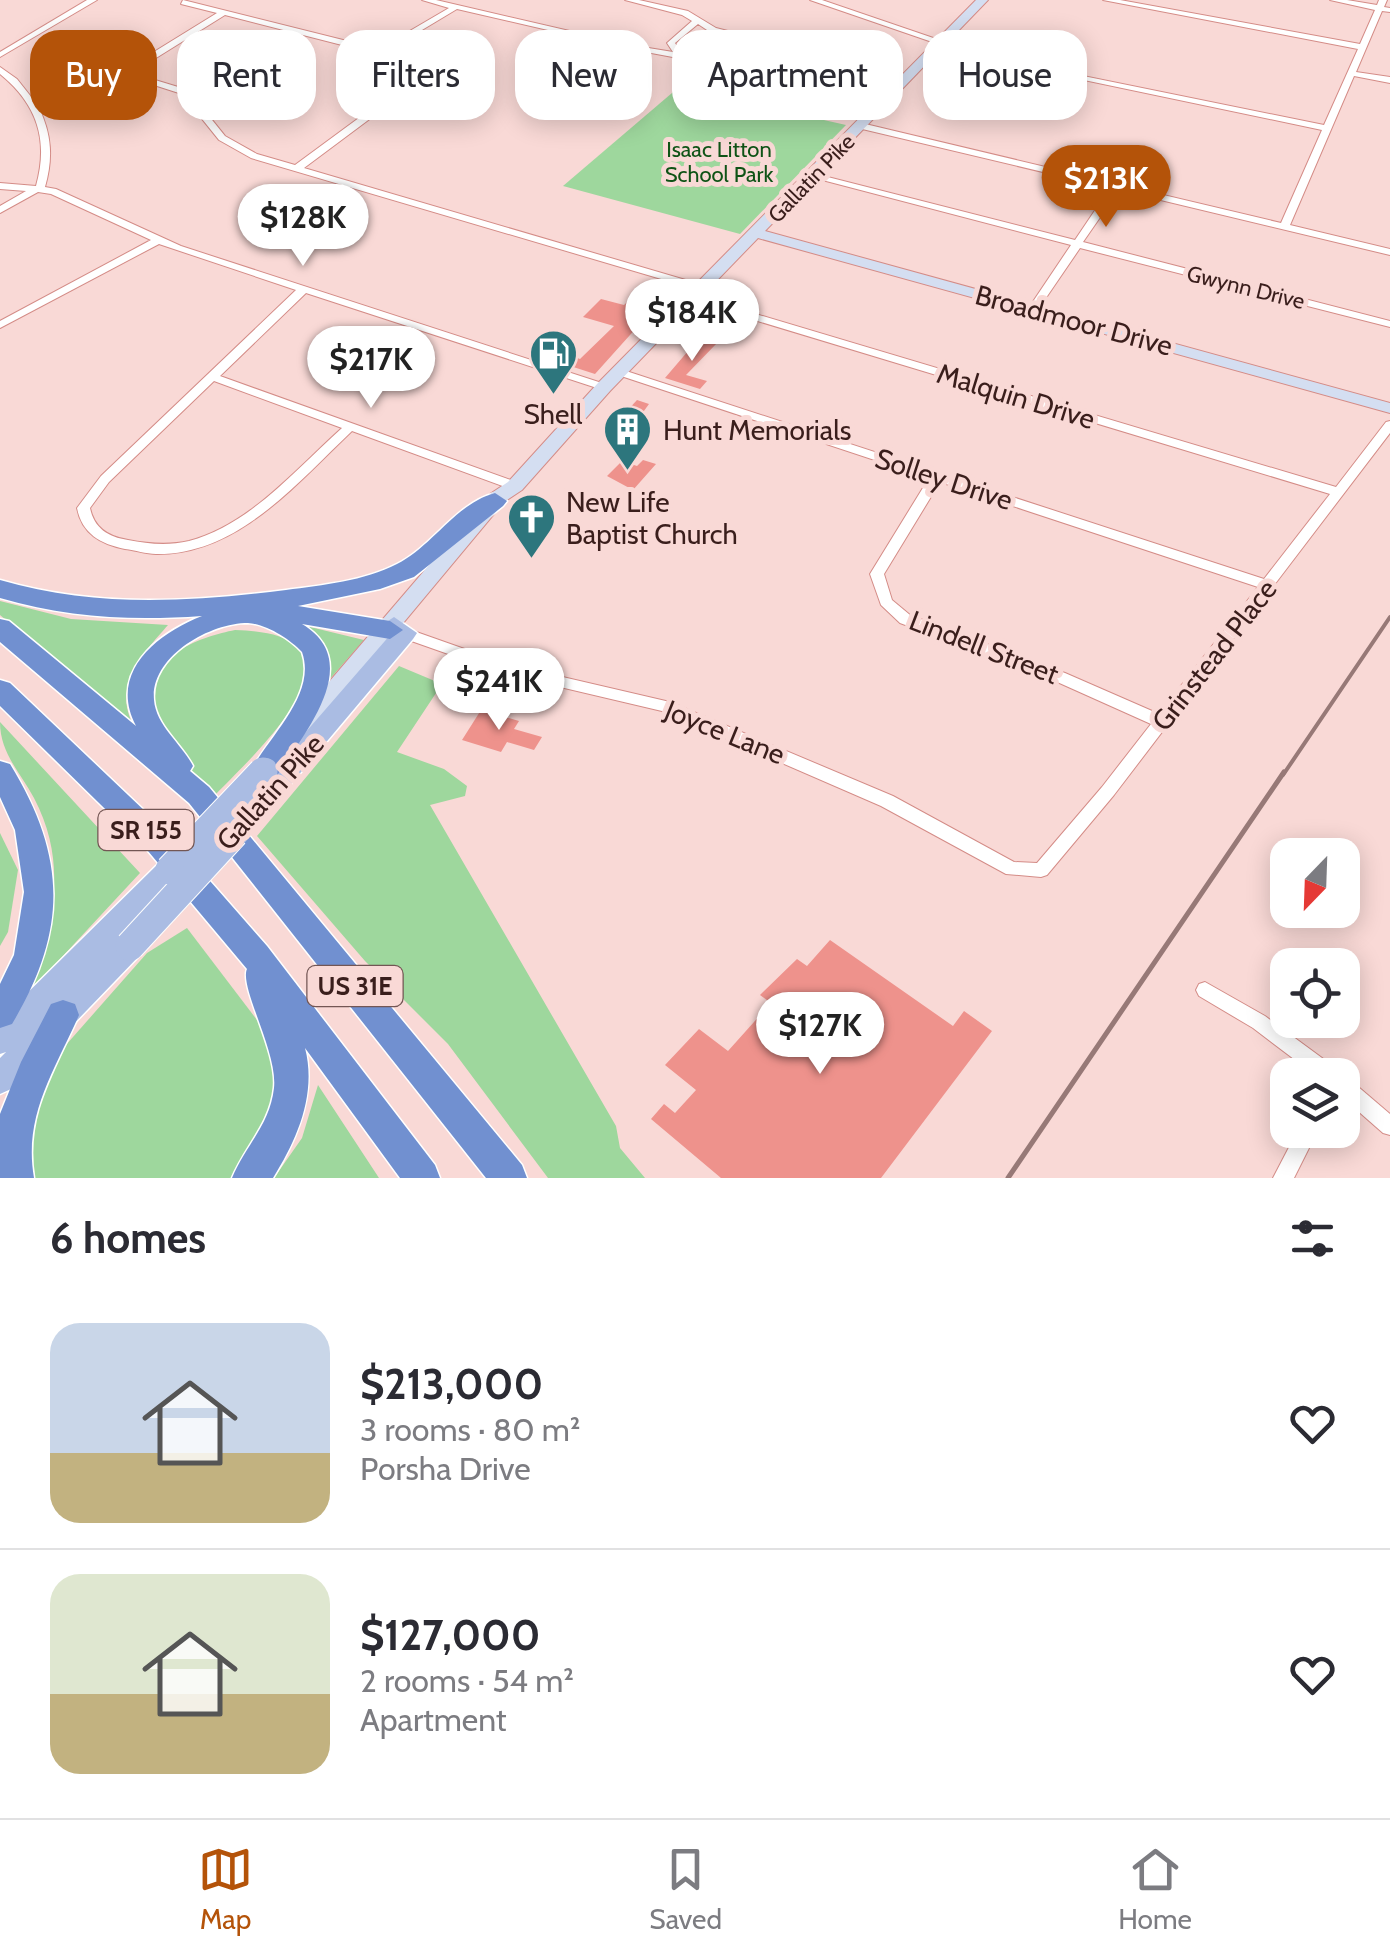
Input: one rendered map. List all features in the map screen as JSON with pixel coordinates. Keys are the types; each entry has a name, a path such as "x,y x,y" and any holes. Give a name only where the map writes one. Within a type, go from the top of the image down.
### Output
{"highway":[{"path":"199,794 142,710 140,683 154,657 184,633 219,619 382,582 430,554 475,511 505,494"},
{"path":"0,588 40,602 98,610 266,607 396,630"},
{"path":"266,607 315,649 320,668 315,690 274,774"},
{"name":"SR 155","path":"0,628 199,794"},
{"name":"SR 155","path":"0,690 158,842 256,956 422,1178"},
{"path":"0,772 18,798 33,835 40,874 39,932 29,965 0,1012"},
{"name":"US 31E","path":"199,794 510,1178"},
{"path":"250,1178 276,1140 290,1087 290,1058 263,988 256,956"},
{"path":"16,1178 12,1140 22,1098 63,1016"}],"main road":[{"name":"Gallatin Pike","path":"953,30 982,0"},
{"name":"Gallatin Pike","path":"903,82 923,61"},
{"name":"Gallatin Pike","path":"0,1078 63,1016 116,945 274,774 505,494 618,372 867,120"},
{"name":"Broadmoor Drive","path":"757,233 1390,408"},
{"name":"Gallatin Pike","path":"0,1040 116,945"}],"street":[{"path":"0,55 94,0"},
{"path":"426,0 557,30"},
{"path":"630,0 673,9 713,30"},
{"path":"814,0 923,40"},
{"path":"1107,0 1148,3 1362,47"},
{"path":"1284,228 1350,73 1384,6 1334,0"},
{"path":"184,2 336,39"},
{"path":"417,30 454,8"},
{"path":"157,55 224,12"},
{"path":"686,30 696,22"},
{"path":"652,49 671,43"},
{"path":"0,70 30,98"},
{"path":"1350,73 1390,80"},
{"path":"1087,77 1326,128"},
{"name":"Malquin Drive","path":"157,83 185,92 222,138 254,156 1339,492"},
{"path":"40,120 44,143 40,187"},
{"path":"296,170 363,120"},
{"path":"861,126 1390,252"},
{"name":"Gwynn Drive","path":"812,176 1390,324"},
{"path":"0,186 40,187 100,210 158,240 604,387"},
{"path":"0,210 40,187"},
{"path":"1033,308 1116,187"},
{"path":"0,325 158,240"},
{"path":"303,290 90,494 83,508 85,521 96,534 150,552 192,548 212,541 234,528 351,426"},
{"name":"Solley Drive","path":"618,372 1268,585"},
{"path":"213,377 351,426 505,494"},
{"name":"Grinstead Place","path":"1029,873 1041,870 1162,722 1390,425"},
{"name":"Lindell Street","path":"937,476 877,574 886,602 904,619 926,630 1060,677 1162,722"},
{"name":"Joyce Lane","path":"396,630 505,669 665,706 887,801 1012,869 1029,873"},
{"path":"1206,990 1307,1058"},
{"path":"1360,1102 1390,1126"},
{"path":"1283,1178 1299,1148"}],"green space":[{"name":"Isaac Litton School Park","path":"672,93 672,120 824,120 846,125 740,234 563,186 640,120 652,120 652,110"},
{"path":"0,601 71,619 168,625 140,659 128,684 128,711 134,726 0,615"},
{"path":"302,625 364,640 329,680 326,654"},
{"path":"235,630 279,636 302,651 307,671 299,696 282,722 216,794 160,731 150,689 155,675 176,653 205,638"},
{"path":"399,666 442,684 397,752 444,769 467,786 465,796 430,805 616,1126 620,1148 645,1178 548,1178 448,1044 365,961 257,836"},
{"path":"0,722 140,873 23,999 49,924 54,875 52,850 34,798 7,753"},
{"path":"0,833 18,870 8,932 0,946"},
{"path":"187,928 273,1041 282,1086 252,1161 237,1178 29,1178 23,1139 58,1054 147,953"},
{"path":"318,1085 379,1178 274,1178 302,1138"}],"building":[{"path":"638,292 670,299 661,308 656,306 595,374 564,364 572,356 580,359 614,326 583,317 601,299 624,305"},
{"path":"700,337 718,342 686,375 707,381 700,389 665,378"},
{"path":"637,400 649,404 622,441 604,436"},
{"name":"Hunt Memorials","path":"643,460 656,464 633,490 607,476 622,461 637,466"},
{"path":"481,710 519,721 514,729 542,737 534,750 507,742 501,752 462,740"},
{"path":"830,940 953,1026 964,1011 992,1031 881,1178 721,1178 651,1119 664,1104 675,1113 696,1090 665,1065 699,1029 728,1051 771,1003 760,995 797,959 807,966"}],"railway":[{"path":"1283,775 1390,617"},
{"path":"1008,1178 1284,772"}],"place":[{"name":"Shell","path":"553,396"},
{"name":"Hunt Memorials","path":"628,472"},
{"name":"New Life Baptist Church","path":"531,560"}]}
